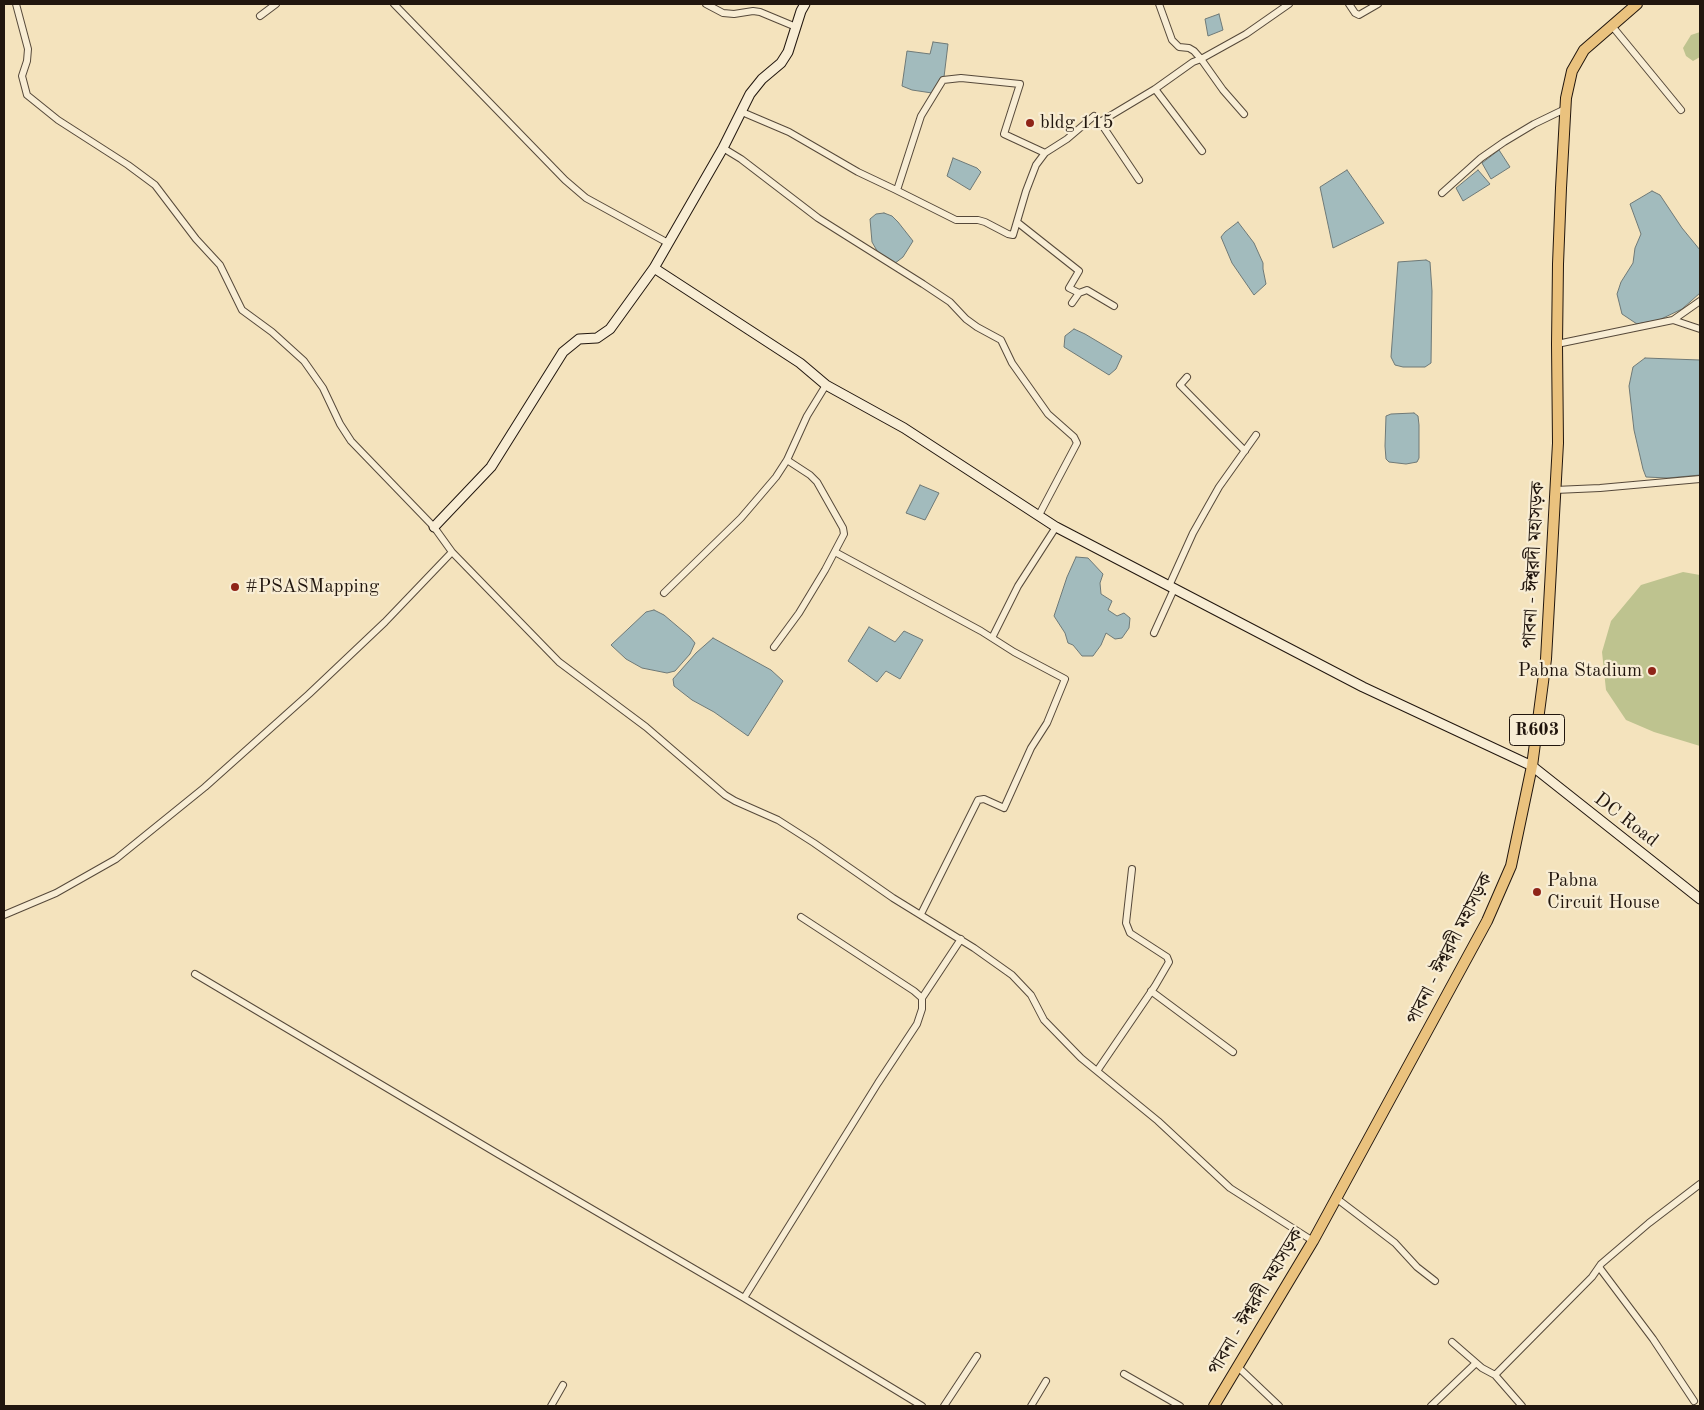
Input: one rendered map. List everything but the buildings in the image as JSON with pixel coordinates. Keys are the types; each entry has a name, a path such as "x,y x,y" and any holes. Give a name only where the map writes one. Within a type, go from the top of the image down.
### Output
{"main road":[{"name":"পাবনা - ঈশ্বরদী মহাসড়ক","path":"1214,1406 1312,1242 1487,921 1511,866 1532,766 1546,659 1558,443 1557,344 1565,109 1572,71 1584,50 1637,4"}],"street":[{"path":"16,4 28,49 27,61 22,76 27,94 34,102 58,120 128,165 155,186 196,239 220,265 242,310 272,332 304,361 323,388 340,424 351,441 434,527 452,552 559,662 646,727 735,802 778,820 893,898 961,939 1012,975 1031,995 1044,1020 1081,1058 1158,1121 1230,1188 1312,1242"},
{"path":"260,16 276,4"},
{"path":"394,4 565,180 586,198 668,243"},
{"path":"706,4 723,12 734,14 753,11 760,12 796,27"},
{"path":"434,527 491,467 563,352 579,339 597,338 610,329 654,268 742,112 750,94 788,52 805,4"},
{"path":"1159,4 1172,40 1179,47 1189,48 1194,51 1223,90 1244,114"},
{"path":"1100,122 1155,89 1193,62 1246,34 1288,4"},
{"path":"1348,4 1359,15 1378,4"},
{"path":"1612,26 1681,110"},
{"path":"896,190 921,116 943,80 961,78 1020,84 1004,134 1045,153"},
{"path":"1155,89 1202,151"},
{"path":"1442,193 1481,158 1504,142 1534,124 1565,109"},
{"path":"742,112 790,132 858,172 956,220 978,220 1013,235 1036,165 1045,153 1067,139 1094,116 1139,180"},
{"path":"722,148 741,159 818,218 950,302 966,319 1001,340 1012,363 1048,414 1074,437 1077,443 1039,514"},
{"path":"1017,222 1079,271 1069,288 1079,293"},
{"name":"DC Road","path":"654,268 800,363 826,385 904,428 1056,526 1363,686 1532,766 1700,899"},
{"path":"1072,303 1079,293 1087,290 1114,306"},
{"path":"1557,344 1673,320 1700,300"},
{"path":"1673,320 1700,329"},
{"path":"1187,377 1180,385 1245,451"},
{"path":"664,592 760,498 787,460 807,416 826,385"},
{"path":"1154,633 1199,521 1219,487 1256,435"},
{"path":"774,647 799,612 844,534 843,528 817,482 810,475 787,460"},
{"path":"1555,490 1700,479"},
{"path":"992,638 1018,586 1056,526"},
{"path":"4,915 56,893 116,859 205,787 309,694 385,622 452,552"},
{"path":"835,552 1065,679 1047,723 1031,748 1004,808 984,799 978,800 921,914"},
{"path":"1097,1071 1169,962 1167,957 1130,932 1126,923 1132,869"},
{"path":"801,918 896,979 922,998"},
{"path":"744,1298 917,1024 921,1017 922,998 961,939"},
{"path":"195,974 744,1298 922,1406"},
{"path":"1151,991 1233,1052"},
{"path":"1496,1375 1592,1277 1599,1267 1649,1223 1700,1184"},
{"path":"1336,1198 1395,1243 1417,1267 1435,1281"},
{"path":"1599,1267 1653,1339 1694,1401"},
{"path":"1452,1342 1482,1368 1496,1375 1522,1406"},
{"path":"944,1406 977,1356"},
{"path":"1432,1406 1476,1363"},
{"path":"1238,1367 1279,1406"},
{"path":"1124,1374 1180,1406"},
{"path":"1031,1406 1046,1381"},
{"path":"550,1406 563,1385"}],"green space":[{"path":"1700,32 1700,57 1693,61 1686,56 1683,48 1691,35"},
{"name":"Pabna Stadium","path":"1683,572 1700,575 1700,746 1654,732 1626,720 1606,690 1602,652 1611,621 1641,585"}],"water":[{"path":"1219,14 1223,30 1208,36 1205,19"},
{"path":"933,42 948,44 944,77 932,93 912,90 902,86 907,51 930,54"},
{"path":"1499,150 1510,167 1491,179 1482,163"},
{"path":"953,158 977,168 981,172 970,190 947,176"},
{"path":"1347,170 1384,223 1333,248 1320,187"},
{"path":"1478,170 1490,184 1463,201 1456,188"},
{"path":"1652,191 1660,195 1682,228 1700,250 1700,293 1682,309 1659,320 1637,324 1622,314 1617,294 1621,282 1633,263 1635,248 1641,234 1630,204"},
{"path":"884,213 892,216 913,241 903,257 894,264 880,256 872,242 870,219 876,214"},
{"path":"1238,222 1254,243 1263,263 1266,284 1254,295 1232,263 1221,237"},
{"path":"1426,260 1430,262 1432,291 1431,363 1425,367 1395,365 1391,357 1398,262"},
{"path":"1074,329 1122,356 1116,369 1109,375 1064,347 1065,336"},
{"path":"1645,358 1700,360 1700,475 1668,478 1646,477 1634,430 1629,386 1633,367"},
{"path":"1414,413 1418,416 1419,425 1419,458 1417,462 1406,464 1389,462 1386,459 1385,446 1386,416"},
{"path":"920,485 939,493 925,520 906,513"},
{"path":"1076,557 1088,558 1103,574 1100,583 1101,594 1112,601 1108,610 1117,616 1124,613 1130,618 1129,628 1122,638 1115,639 1106,633 1101,645 1093,656 1082,656 1073,645 1068,643 1065,633 1054,616"},
{"path":"654,610 664,615 695,643 690,654 675,671 667,673 642,668 626,659 611,645 646,612"},
{"path":"869,627 895,642 904,631 923,640 900,679 886,671 877,682 848,661"},
{"path":"713,638 771,670 783,681 748,736 714,712 692,700 674,686 673,679 696,653"}],"place":[{"name":"bldg 115","path":"1030,123"},
{"name":"#PSASMapping","path":"235,587"},
{"name":"Pabna Stadium","path":"1652,671"},
{"name":"Pabna Circuit House","path":"1537,892"}]}
